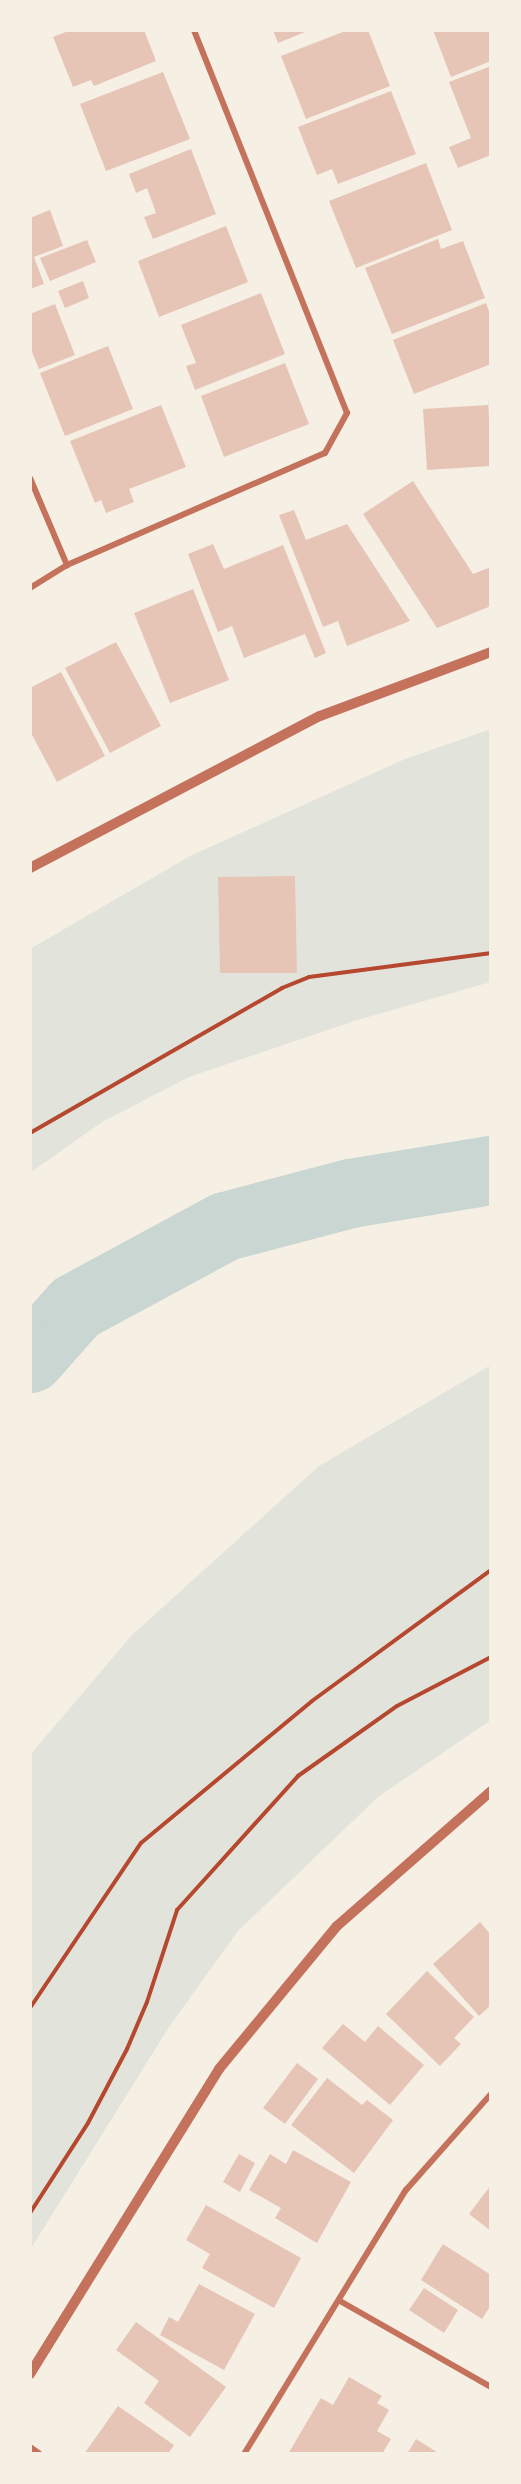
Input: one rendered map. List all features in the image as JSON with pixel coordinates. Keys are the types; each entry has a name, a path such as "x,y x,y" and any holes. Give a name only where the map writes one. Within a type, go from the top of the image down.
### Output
{"street":[{"path":"30,588 67,565 325,453 347,413 194,30"},
{"path":"30,478 67,565"},
{"path":"30,867 320,716 491,652"},
{"path":"30,2374 219,2069 337,1926 491,1791"},
{"path":"244,2454 340,2301 406,2190 491,2094"},
{"path":"340,2301 491,2387"},
{"path":"30,2447 40,2454"}],"path":[{"path":"30,1133 282,988 309,977 491,954"},
{"path":"30,2008 141,1843 312,1701 491,1570"},
{"path":"30,2213 88,2123 127,2049 147,2002 177,1910 298,1776 397,1706 491,1657"}],"shaded area":[{"path":"491,729 491,982 354,1021 189,1077 102,1122 30,1173 30,949 190,856 405,759"},
{"path":"491,1365 491,1720 378,1797 238,1931 169,2027 30,2250 30,1755 132,1635 319,1466"}],"building":[{"path":"71,30 144,30 156,61 94,86 91,80 73,87 53,37"},
{"path":"273,30 310,30 278,43"},
{"path":"348,30 368,30 390,86 306,119 281,56"},
{"path":"433,30 491,30 491,61 451,77"},
{"path":"491,66 491,155 458,168 449,147 471,138 449,82"},
{"path":"163,72 190,139 106,171 80,104"},
{"path":"391,91 416,154 338,184 332,169 317,175 298,127"},
{"path":"191,149 216,214 153,239 144,217 156,213 147,188 136,193 129,174"},
{"path":"426,163 452,230 356,268 329,201"},
{"path":"50,210 63,246 34,257 44,284 30,289 30,218"},
{"path":"226,226 248,282 159,317 138,261"},
{"path":"438,239 441,249 463,241 485,298 392,334 365,268"},
{"path":"87,240 96,262 50,281 40,258"},
{"path":"83,281 89,298 65,308 58,291"},
{"path":"261,293 285,354 195,390 186,366 196,363 181,325"},
{"path":"486,303 491,317 491,364 414,394 393,340"},
{"path":"55,304 75,355 39,369 30,347 30,314"},
{"path":"108,346 133,409 65,436 40,373"},
{"path":"285,363 309,424 224,457 201,396"},
{"path":"488,396 491,466 427,470 423,409 488,405"},
{"path":"161,405 186,467 129,489 134,502 106,513 101,500 95,503 70,441"},
{"path":"413,481 473,574 491,567 491,606 437,628 363,514"},
{"path":"294,510 306,540 347,524 410,621 347,646 338,621 323,627 279,515"},
{"path":"213,544 224,569 283,545 326,653 315,658 305,634 244,658 232,626 218,632 188,554"},
{"path":"193,589 229,680 170,703 134,613"},
{"path":"116,642 161,726 110,753 65,668"},
{"path":"61,672 105,756 57,782 30,731 30,688"},
{"path":"295,876 297,973 220,973 218,877"},
{"path":"480,1922 491,1935 491,2005 479,2016 433,1964"},
{"path":"427,1971 474,2017 454,2038 461,2044 440,2066 386,2014"},
{"path":"343,2024 365,2042 378,2026 424,2065 390,2105 322,2048"},
{"path":"297,2063 318,2079 285,2124 263,2108"},
{"path":"327,2078 362,2105 367,2100 393,2120 354,2173 291,2125"},
{"path":"293,2150 351,2182 317,2243 275,2218 281,2208 249,2190 270,2154 286,2164"},
{"path":"239,2154 255,2163 240,2192 223,2182"},
{"path":"491,2185 491,2231 469,2214"},
{"path":"206,2205 301,2258 274,2308 202,2268 210,2254 186,2240"},
{"path":"443,2244 491,2275 491,2305 482,2319 421,2280"},
{"path":"199,2284 255,2314 224,2370 160,2335 169,2317 178,2322"},
{"path":"424,2288 458,2310 444,2333 409,2310"},
{"path":"136,2322 226,2387 190,2437 144,2403 159,2381 116,2350"},
{"path":"349,2377 382,2396 377,2403 389,2410 377,2431 391,2439 382,2454 288,2454 321,2398 333,2405"},
{"path":"118,2406 174,2445 168,2454 84,2454"},
{"path":"416,2439 440,2454 407,2454"}],"waterway":[{"path":"30,1358 75,1307 225,1226 350,1193 491,1170"}]}
